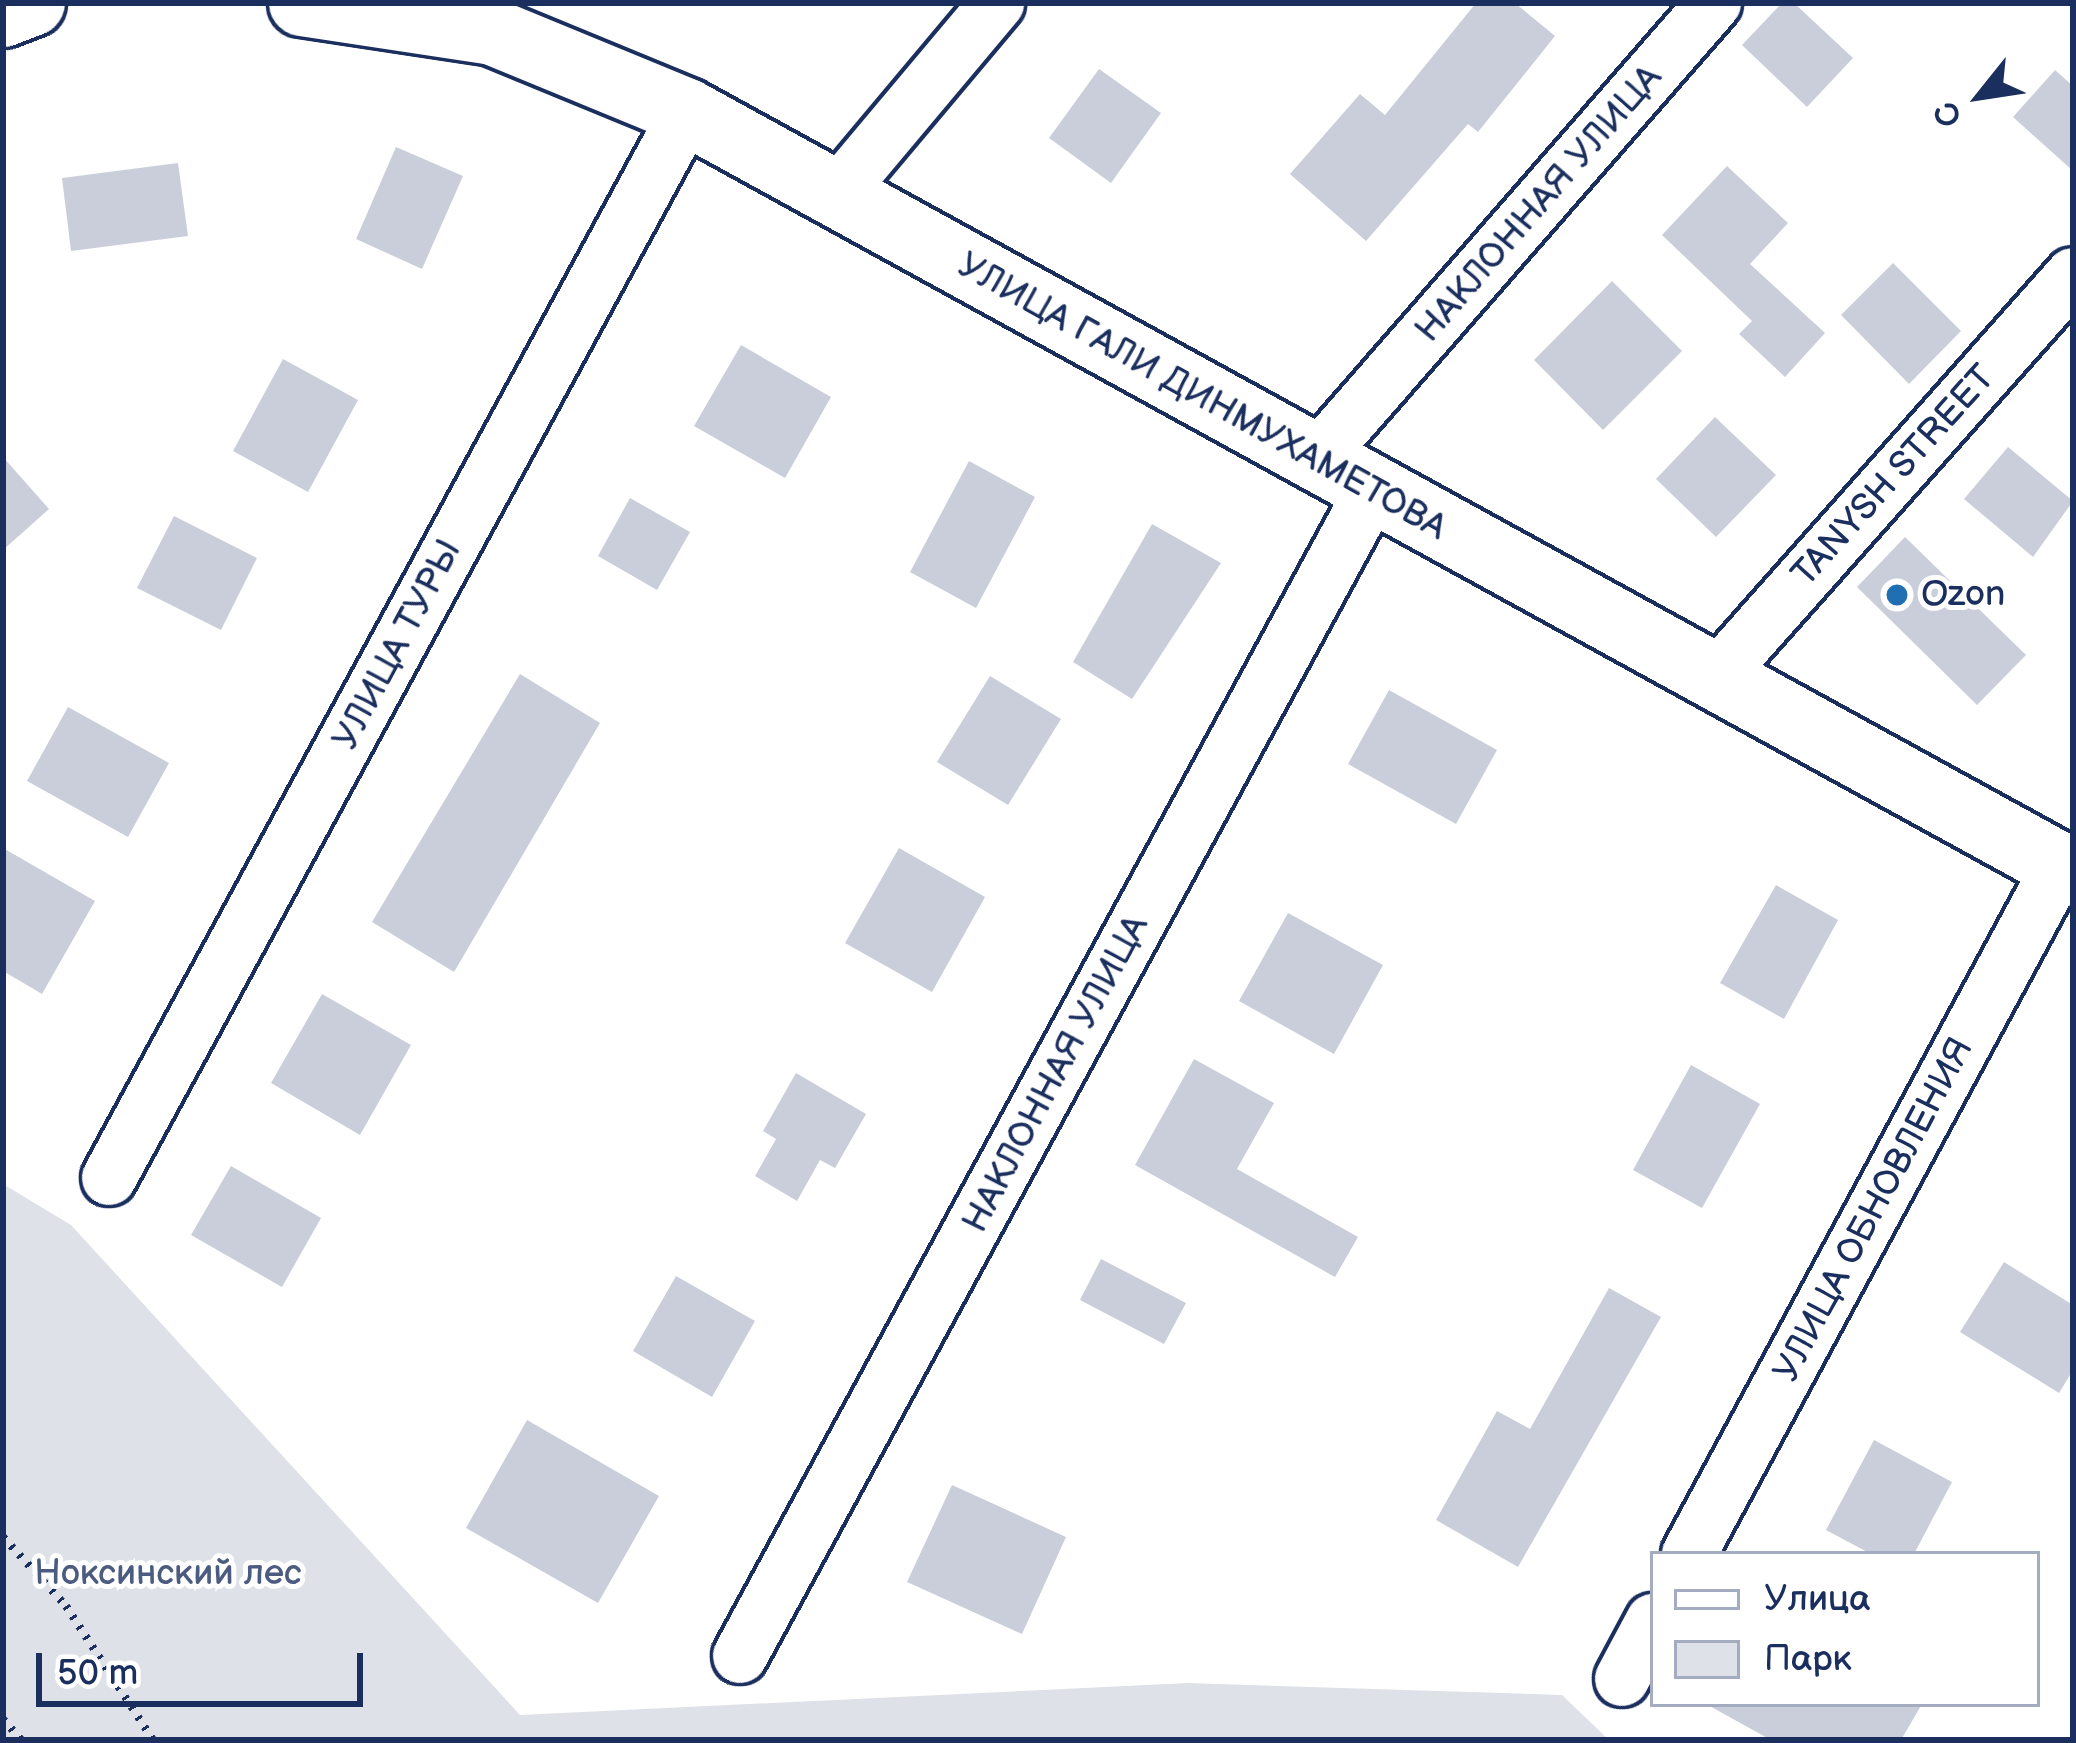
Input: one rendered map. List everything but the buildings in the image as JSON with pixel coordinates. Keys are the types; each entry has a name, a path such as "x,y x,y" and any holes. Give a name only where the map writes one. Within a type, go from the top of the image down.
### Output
{"street":[{"name":"УЛИЦА ГАЛИ ДИНМУХАМЕТОВА","path":"302,3 493,32 687,112 2066,869"},
{"path":"836,195 997,3"},
{"name":"НАКЛОННАЯ УЛИЦА","path":"1316,460 1714,3"},
{"name":"УЛИЦА ТУРЫ","path":"110,1178 687,112"},
{"name":"TANYSH STREET","path":"1715,678 2073,275"},
{"name":"НАКЛОННАЯ УЛИЦА","path":"740,1657 1372,491"},
{"name":"УЛИЦА ОБНОВЛЕНИЯ","path":"1691,1551 2066,869"},
{"path":"1622,1679 1650,1627"}],"path":[{"path":"3,1537 66,1606 154,1740"},
{"path":"3,1719 21,1740"}],"green space":[{"name":"Ноксинский лес","path":"3,1184 71,1225 520,1715 1188,1683 1562,1695 1609,1740 3,1740"}],"place":[{"name":"Ozon","path":"1897,595"}]}
